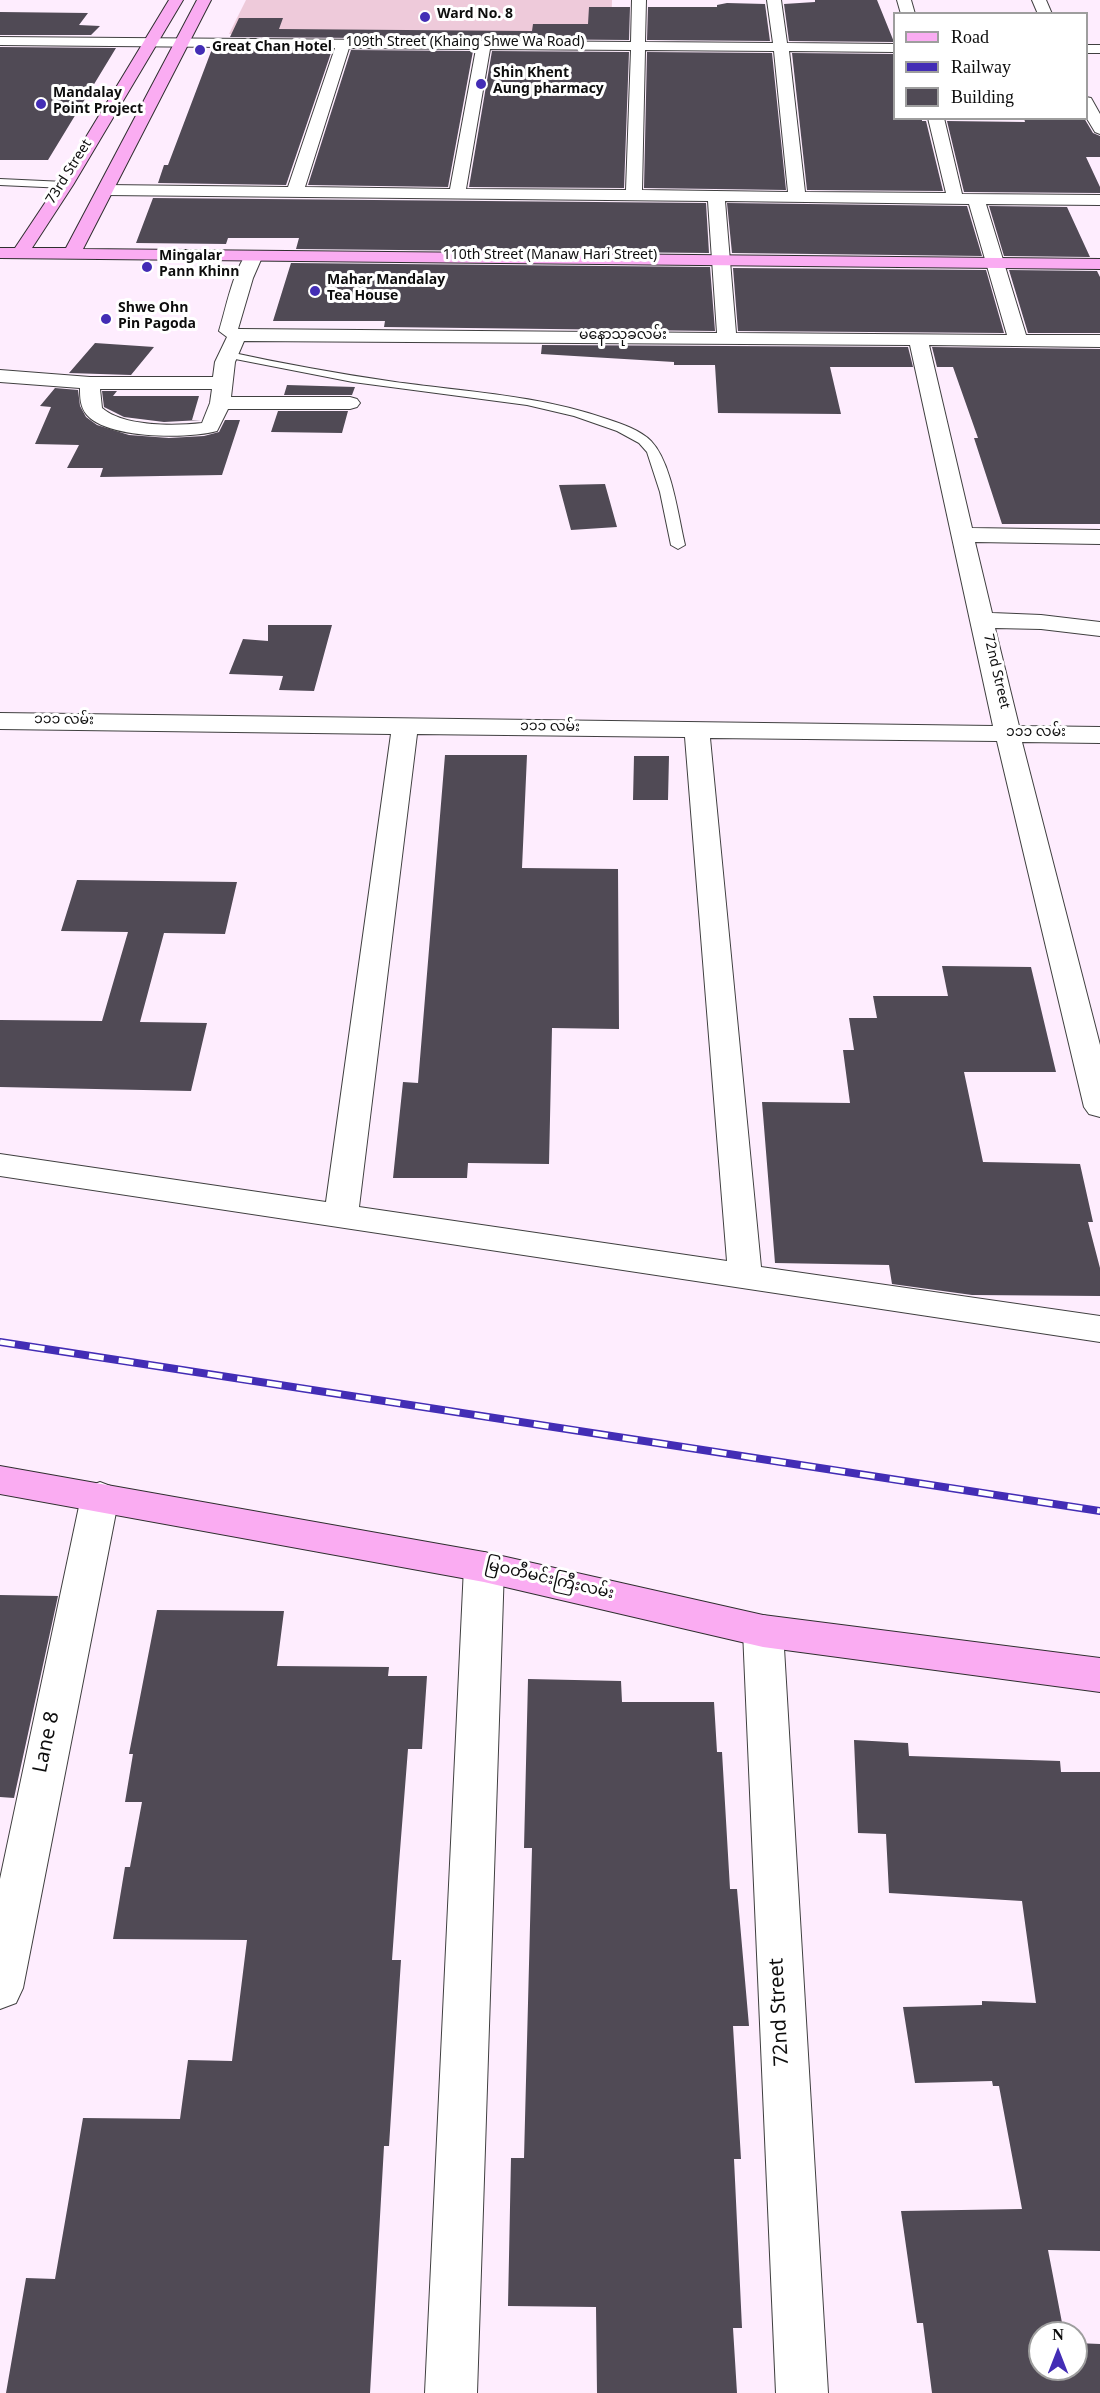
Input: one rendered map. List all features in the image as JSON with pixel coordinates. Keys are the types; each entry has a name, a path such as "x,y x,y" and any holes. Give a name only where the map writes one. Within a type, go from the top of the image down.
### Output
{"main road":[{"name":"73rd Street","path":"20,253 65,185 176,0"},
{"path":"72,253 204,0"},
{"name":"110th Street (Manaw Hari Street)","path":"0,252 1100,264"},
{"name":"မြဝတီမင်းကြီးလမ်း","path":"0,1480 484,1567 763,1631 1100,1676"}],"street":[{"path":"634,195 639,0"},
{"path":"774,0 797,197"},
{"name":"109th Street (Khaing Shwe Wa Road)","path":"0,41 893,48"},
{"path":"295,192 343,44"},
{"path":"457,194 484,45"},
{"path":"1088,105 1100,129"},
{"path":"936,120 956,198"},
{"path":"106,190 1100,200"},
{"path":"716,196 727,338"},
{"path":"976,198 1018,340"},
{"path":"90,383 90,402 95,413 104,418 127,425 161,430 202,430 210,427 221,393 223,373 237,335 228,331 244,278 254,255"},
{"name":"မနောသုခလမ်း","path":"237,335 1100,341"},
{"name":"72nd Street","path":"918,340 1008,735 1100,1107"},
{"path":"0,376 350,403"},
{"path":"963,535 1100,537"},
{"path":"982,620 1041,622 1100,629"},
{"name":"၁၁၁ လမ်း","path":"0,721 1100,735"},
{"path":"341,1216 405,727"},
{"path":"697,731 745,1276"},
{"path":"0,1165 1100,1329"},
{"name":"Lane 8","path":"0,1988 100,1497"},
{"path":"451,2393 484,1567"},
{"name":"72nd Street","path":"763,1631 802,2393"}],"lane":[{"path":"0,183 65,185"},
{"path":"229,355 271,365 396,386 540,402 588,416 632,433 650,446 659,468 678,544"}],"shaded area":[{"name":"Ward No. 8","path":"246,0 612,0 611,38 229,34"}],"building":[{"path":"815,0 877,0 893,42 789,41 784,4 815,2"},
{"path":"765,4 770,41 647,40 648,7 717,7 717,5"},
{"path":"589,7 630,7 629,40 230,37 239,18 283,18 279,29 532,31 533,24 588,24"},
{"path":"0,12 88,13 79,25 100,26 91,35 0,35"},
{"name":"Mandalay Point Project","path":"0,47 116,48 48,160 0,160"},
{"path":"212,49 332,50 286,185 158,183 164,165 168,165"},
{"path":"351,50 473,51 448,187 308,185"},
{"path":"492,51 629,52 624,188 469,187"},
{"path":"647,52 772,53 786,190 644,188"},
{"path":"792,53 893,54 893,120 926,121 943,191 807,190"},
{"path":"1024,120 1085,120 1093,133 1100,136 1100,157 1086,157 1100,187 1100,193 964,192 947,121 1025,122"},
{"path":"153,198 706,203 709,253 296,249 299,238 228,238 226,244 136,243"},
{"path":"727,203 967,206 982,256 732,253"},
{"path":"989,206 1067,207 1090,257 1004,256"},
{"path":"291,263 710,267 715,331 384,327 385,321 273,321"},
{"path":"733,268 986,270 1004,333 738,331"},
{"path":"1009,270 1097,271 1100,277 1100,333 1028,333"},
{"path":"95,343 154,347 131,375 69,373"},
{"path":"542,345 908,347 913,367 830,367 841,414 718,413 715,365 674,365 674,362 541,354"},
{"path":"932,347 1100,349 1100,524 1002,524 974,438 978,438 953,367 937,367"},
{"path":"287,385 355,387 352,395 284,395"},
{"path":"55,388 78,390 80,406 86,417 97,425 129,435 169,438 204,436 219,432 225,420 240,420 222,475 100,477 103,468 67,468 79,445 35,444 51,407 40,406"},
{"path":"102,391 117,391 113,396 199,396 192,420 201,420 164,422 124,417 104,407"},
{"path":"278,411 348,411 342,433 271,432"},
{"path":"605,484 617,527 571,530 559,485"},
{"path":"268,625 332,625 314,691 279,690 283,676 229,674 243,639 268,641"},
{"path":"445,755 527,755 522,868 618,869 619,1029 552,1028 549,1164 468,1163 467,1178 393,1178 403,1082 418,1083"},
{"path":"634,756 669,756 668,800 633,800"},
{"path":"77,880 237,882 225,934 164,933 140,1022 207,1023 191,1091 0,1087 0,1020 102,1021 128,932 61,931"},
{"path":"942,966 1031,967 1056,1072 964,1072 983,1162 1080,1164 1093,1222 1088,1222 1100,1268 1100,1296 972,1295 892,1284 889,1265 775,1263 762,1102 850,1103 843,1050 854,1050 849,1018 877,1018 873,996 948,996"},
{"path":"0,1595 58,1596 14,1798 0,1797"},
{"path":"157,1610 284,1611 277,1666 389,1667 388,1676 427,1676 422,1749 408,1749 392,1960 401,1960 389,2146 384,2146 370,2393 6,2393 26,2278 55,2279 83,2118 180,2119 188,2060 232,2061 247,1940 113,1939 125,1867 130,1867 142,1802 125,1802 133,1754 129,1754"},
{"path":"528,1679 621,1681 622,1702 714,1702 717,1752 722,1752 730,1889 737,1889 749,2026 733,2026 741,2159 734,2159 742,2328 733,2328 737,2393 597,2393 596,2307 508,2306 511,2158 524,2158 532,1848 524,1848"},
{"path":"854,1740 908,1743 909,1756 1060,1761 1061,1772 1100,1772 1100,2251 1048,2250 1062,2321 1028,2321 1028,2381 1088,2381 1088,2344 1100,2344 1100,2393 932,2393 923,2323 917,2323 901,2211 1022,2209 999,2086 993,2086 992,2081 915,2083 903,2007 982,2005 982,2001 1036,2003 1022,1901 889,1893 886,1834 858,1833"}],"railway":[{"path":"0,1342 1100,1511"}],"place":[{"name":"Ward No. 8","path":"425,17"},
{"name":"Great Chan Hotel","path":"200,50"},
{"name":"Shin Khent Aung pharmacy","path":"481,84"},
{"name":"Mandalay Point Project","path":"41,104"},
{"name":"Mingalar Pann Khinn","path":"147,267"},
{"name":"Mahar Mandalay Tea House","path":"315,291"},
{"name":"Shwe Ohn Pin Pagoda","path":"106,319"}]}
